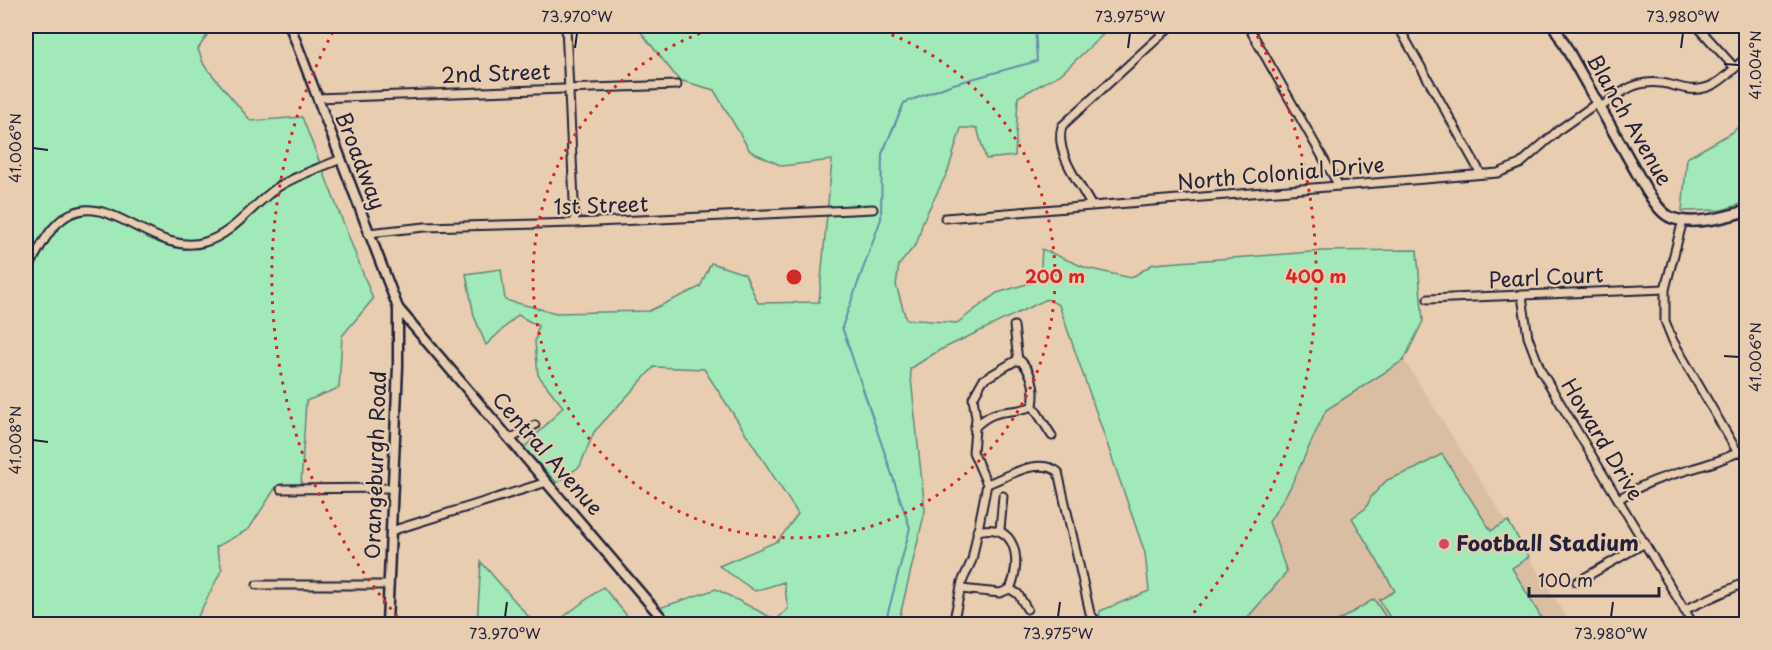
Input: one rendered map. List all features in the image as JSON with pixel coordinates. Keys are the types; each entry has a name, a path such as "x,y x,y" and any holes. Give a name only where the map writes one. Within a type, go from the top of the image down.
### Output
{"main road":[{"name":"Blanch Avenue","path":"1554,26 1656,204 1671,218 1683,220"},
{"path":"1683,220 1717,218 1746,211"}],"street":[{"name":"Broadway","path":"290,26 398,308"},
{"path":"566,26 575,223"},
{"path":"1091,205 1062,149 1059,134 1062,126 1171,26"},
{"path":"1248,26 1339,186"},
{"path":"1398,26 1481,174"},
{"path":"1697,26 1736,68"},
{"name":"North Colonial Drive","path":"945,218 1498,173 1520,164 1560,129 1635,85 1655,82 1684,89 1705,89 1722,80 1746,57"},
{"name":"2nd Street","path":"317,98 677,85"},
{"path":"26,274 52,229 70,214 80,210 100,210 162,240 193,244 221,234 278,187 340,159"},
{"name":"1st Street","path":"368,233 425,226 575,223 873,210"},
{"path":"1683,220 1665,289 1665,321 1673,341 1738,453"},
{"name":"Pearl Court","path":"1428,299 1665,289"},
{"name":"Howard Drive","path":"1522,296 1528,337 1541,371 1693,624"},
{"name":"Central Avenue","path":"398,308 667,624"},
{"name":"Orangeburgh Road","path":"387,624 398,308"},
{"path":"1014,326 1018,361 1029,369 1035,395 1033,406 1052,436"},
{"path":"953,624 960,589 972,560 987,484 973,452 975,389 982,380 1018,361"},
{"path":"974,428 1001,410 1023,410 1033,406"},
{"path":"510,439 535,424"},
{"path":"1619,499 1650,480 1738,453 1746,448"},
{"path":"987,484 1032,467 1051,466 1058,472 1090,613 1098,624"},
{"path":"391,531 547,482"},
{"path":"281,489 393,488"},
{"path":"1000,530 1003,496"},
{"path":"960,589 1000,594 1010,589 1015,578 1013,551 1009,537 1000,530 977,531"},
{"path":"1577,582 1645,543"},
{"path":"1684,610 1746,582"},
{"path":"257,585 389,585"},
{"path":"1010,589 1018,594 1027,609"}],"shaded area":[{"path":"1404,360 1571,624 1176,624 1269,522 1290,488 1326,410"}],"green space":[{"path":"26,26 213,26 198,49 204,65 251,121 302,117 373,299 342,336 339,388 306,401 301,485 276,487 249,529 216,547 222,569 194,624 26,624"},
{"path":"636,26 991,26 1004,31 1026,26 1112,26 1061,74 1018,97 1015,156 986,159 977,128 961,128 948,171 923,221 917,243 899,265 896,285 906,319 957,323 997,293 1040,280 1042,249 1086,268 1131,278 1153,264 1324,251 1417,250 1423,321 1404,360 1326,410 1290,488 1269,522 1287,572 1242,624 1103,624 1099,621 1100,611 1149,591 1145,553 1059,305 1047,299 938,351 910,369 925,511 898,624 673,624 659,608 716,589 776,620 788,609 784,582 755,591 719,566 778,541 798,514 704,369 654,367 594,432 580,466 557,483 524,448 563,407 538,375 535,342 538,326 518,315 486,345 474,316 466,274 501,269 505,300 556,313 649,311 700,287 711,263 745,274 758,303 819,302 832,160 782,166 750,151 714,90 679,80"},
{"path":"1746,119 1746,202 1722,210 1682,211 1687,158 1733,132"},
{"name":"Football Stadium","path":"1442,454 1491,531 1508,521 1529,557 1512,568 1545,624 1394,624 1379,600 1395,591 1352,518 1366,508 1371,497 1387,480 1415,469"},
{"path":"481,562 535,624 477,624"},
{"path":"603,587 634,624 554,624"},
{"path":"1374,599 1390,624 1333,624"}],"water":[{"path":"991,26 1026,26 1014,32"}],"waterway":[{"path":"885,624 910,528 842,327 881,219 882,154 904,103 950,85 1037,61 1035,26"}],"place":[{"name":"Football Stadium","path":"1444,544"}]}
